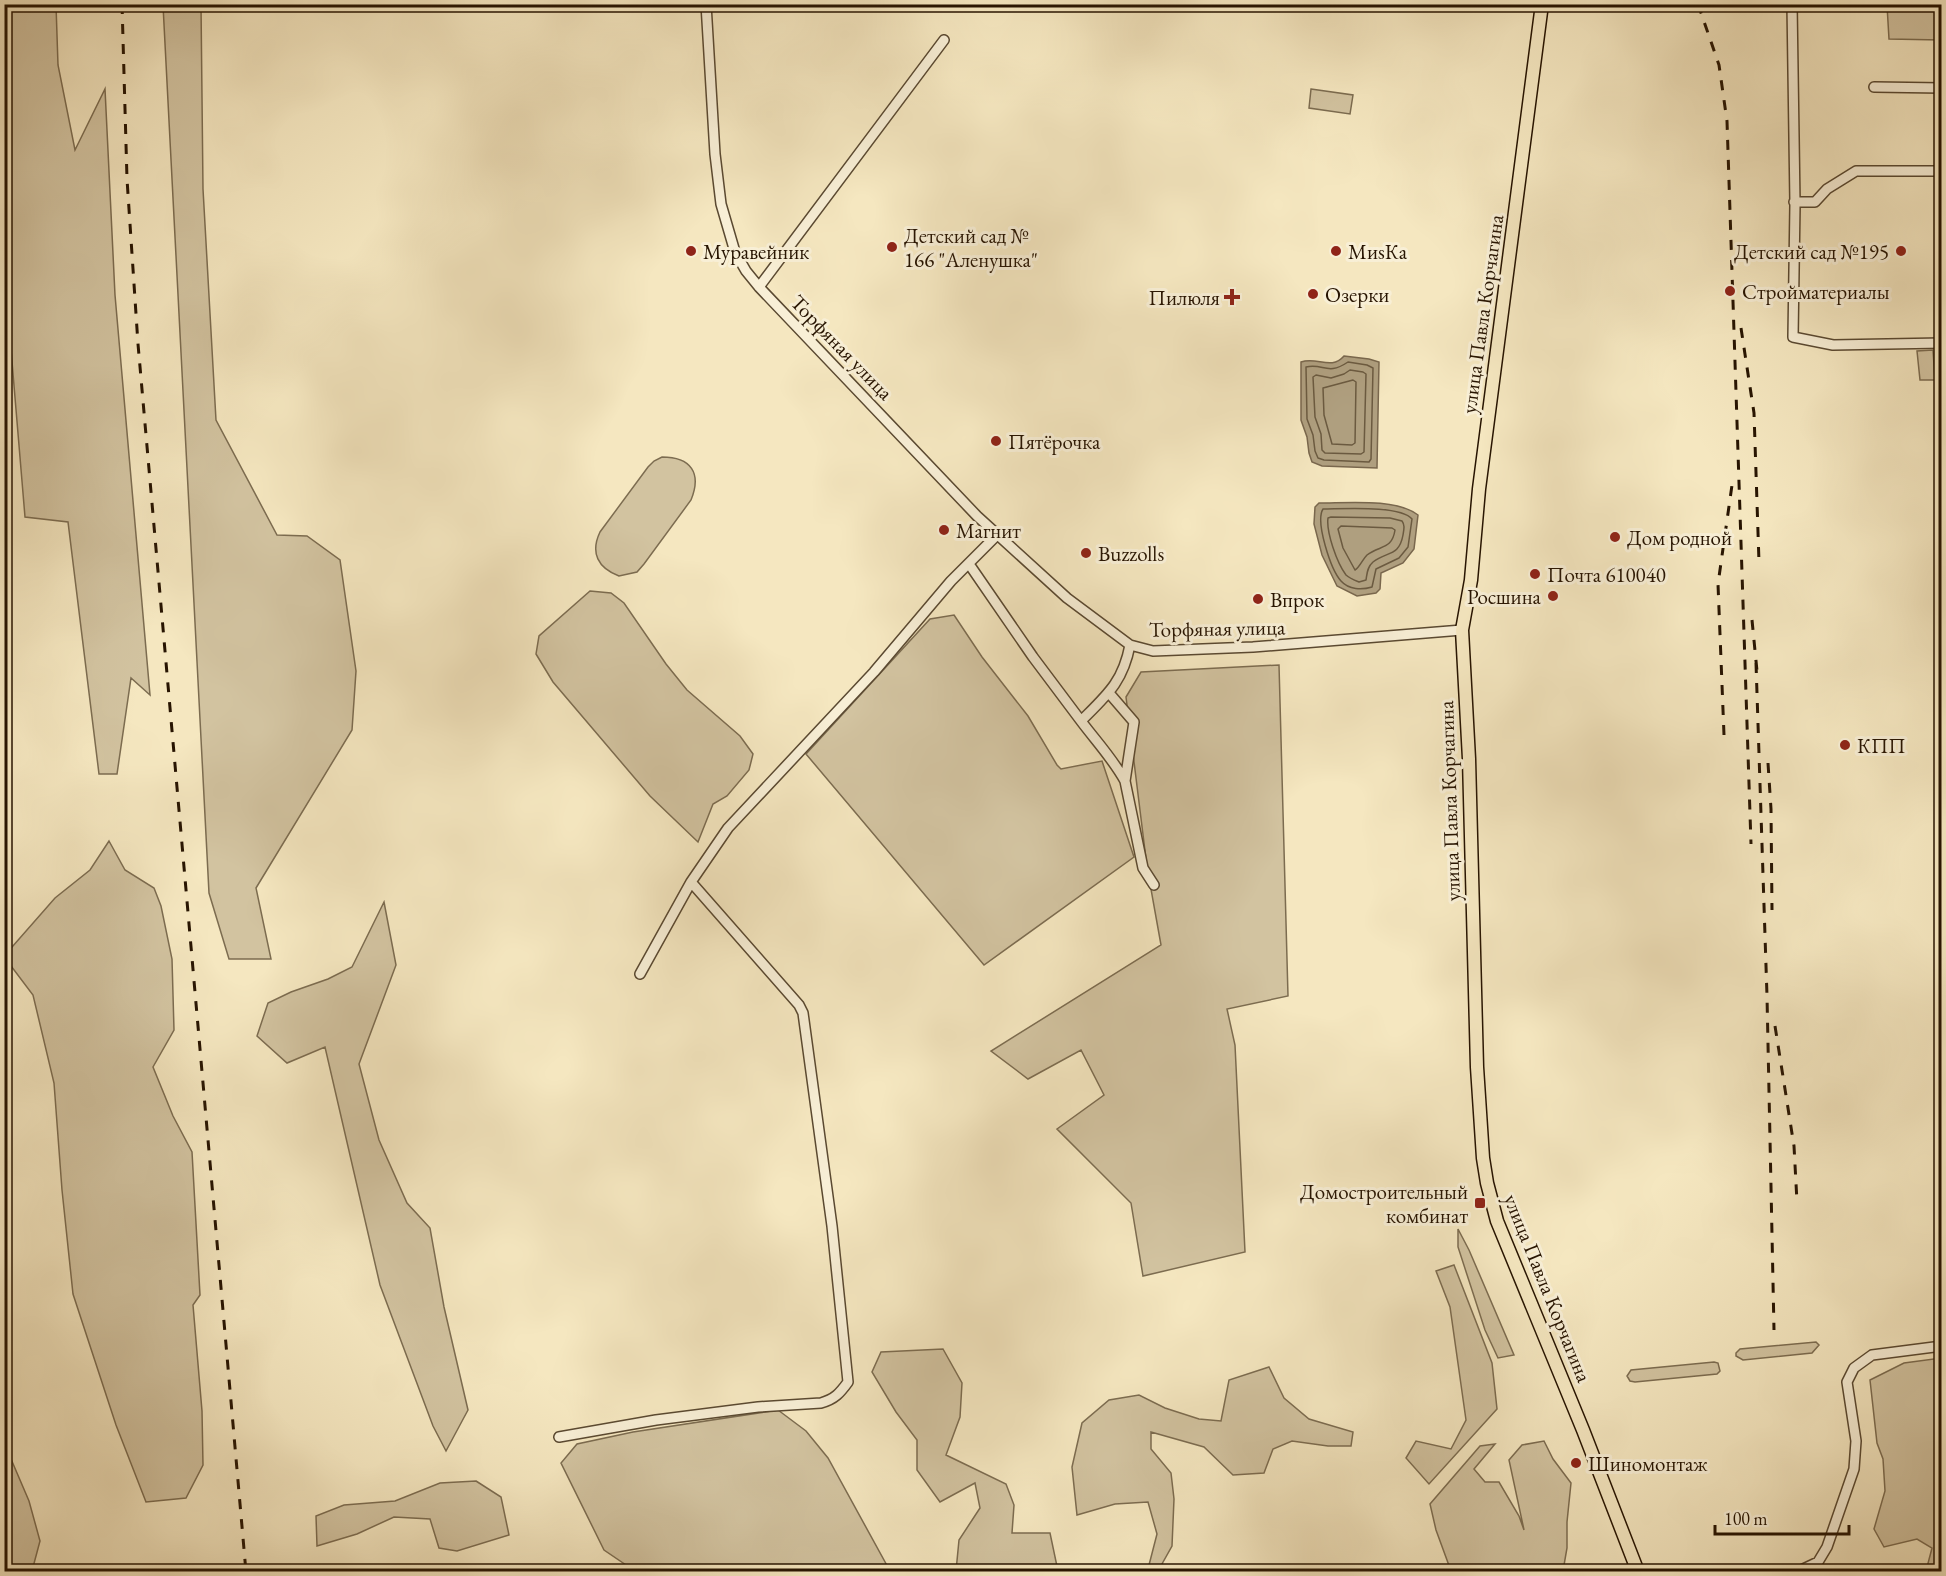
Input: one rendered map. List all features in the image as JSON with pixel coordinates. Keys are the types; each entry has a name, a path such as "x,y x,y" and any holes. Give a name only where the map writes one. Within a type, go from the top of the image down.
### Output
{"main road":[{"name":"улица Павла Корчагина","path":"1542,4 1479,489 1471,580 1462,630 1469,759 1477,1067 1483,1158 1494,1212 1584,1430 1638,1572"}],"street":[{"name":"Торфяная улица","path":"706,4 715,154 721,204 735,252 746,271 997,535 1067,598 1130,645 1153,651 1253,647 1462,630"},
{"path":"1792,4 1793,337 1833,345 1941,343"},
{"path":"759,287 944,40"},
{"path":"1874,87 1941,88"},
{"path":"1794,202 1815,202 1827,189 1856,171 1941,171"},
{"path":"1832,334 1833,345"},
{"path":"640,974 691,882 710,852 745,808 874,672 923,613 997,535"},
{"path":"969,564 1033,657 1114,762 1125,782 1143,868 1154,885"},
{"path":"1081,721 1109,693 1126,666 1130,645"},
{"path":"1109,693 1134,722 1125,782"},
{"path":"559,1437 656,1420 821,1403 839,1395 848,1382 832,1226 808,1033 803,1013 799,1005 691,882"},
{"path":"1797,1572 1818,1562 1827,1547 1854,1469 1856,1442 1847,1382 1854,1368 1872,1355 1941,1346"}],"shaded area":[{"path":"4,5 56,5 58,65 75,150 105,89 115,295 150,695 131,678 117,774 99,774 68,522 25,517 4,266"},
{"path":"163,5 201,5 203,189 216,420 277,535 307,536 340,560 356,671 352,730 256,888 271,959 229,959 209,893"},
{"path":"1887,5 1941,5 1941,40 1889,39"},
{"path":"1311,89 1353,95 1350,114 1309,108"},
{"path":"1933,350 1935,380 1920,380 1917,351"},
{"path":"662,457 680,460 691,468 695,482 691,500 637,572 619,576 601,564 596,553 597,540 600,532 648,467"},
{"path":"590,591 611,593 624,603 687,690 740,736 753,754 749,770 727,796 713,804 698,842 650,796 553,682 536,654 539,636"},
{"path":"954,615 982,657 1028,716 1061,769 1102,761 1134,857 984,965 806,754 930,619"},
{"path":"1279,665 1288,996 1227,1009 1235,1045 1245,1252 1143,1276 1131,1203 1057,1129 1104,1095 1081,1050 1028,1079 991,1051 1161,945 1147,867 1126,697 1141,672"},
{"path":"109,841 125,870 154,888 161,906 172,959 174,1030 153,1067 173,1116 192,1152 200,1295 193,1305 202,1411 203,1465 186,1498 146,1502 116,1425 73,1294 54,1083 33,995 5,958 5,955 55,898 90,870"},
{"path":"384,902 396,965 359,1064 379,1140 407,1203 430,1228 444,1307 468,1410 446,1451 433,1426 380,1285 325,1047 287,1063 257,1036 268,1003 352,967"},
{"path":"1458,1229 1514,1355 1498,1358 1485,1330 1458,1247"},
{"path":"1454,1265 1492,1363 1497,1409 1429,1484 1406,1458 1416,1441 1451,1449 1466,1420 1450,1307 1436,1271"},
{"path":"1816,1342 1819,1345 1812,1353 1743,1360 1736,1356 1740,1349"},
{"path":"943,1349 962,1383 960,1417 946,1455 1006,1484 1014,1505 1012,1533 1050,1533 1058,1571 956,1571 959,1540 980,1508 975,1483 940,1502 917,1470 917,1440 896,1412 872,1372 881,1352"},
{"path":"1941,1358 1941,1571 1926,1571 1932,1548 1917,1539 1884,1547 1874,1529 1885,1491 1883,1459 1877,1443 1870,1380 1904,1363"},
{"path":"1718,1363 1720,1371 1717,1374 1635,1382 1630,1381 1627,1376 1631,1370"},
{"path":"1269,1367 1284,1398 1309,1419 1353,1432 1351,1446 1328,1446 1292,1441 1273,1449 1264,1473 1233,1475 1204,1447 1151,1432 1151,1449 1171,1473 1174,1499 1172,1546 1158,1571 1143,1571 1149,1565 1157,1534 1148,1502 1115,1504 1077,1515 1072,1467 1082,1423 1109,1400 1139,1395 1165,1408 1199,1419 1221,1421 1229,1380"},
{"path":"778,1410 806,1431 828,1458 890,1571 635,1571 604,1550 561,1463 577,1444 633,1432"},
{"path":"1544,1441 1553,1459 1571,1483 1567,1548 1563,1571 1451,1571 1436,1530 1430,1504 1480,1446 1495,1444 1474,1469 1485,1482 1499,1482 1519,1516 1524,1530 1509,1460 1522,1445"},
{"path":"5,1445 29,1501 40,1541 32,1571 5,1571"},
{"path":"476,1481 501,1497 509,1535 457,1551 439,1548 430,1519 394,1517 357,1534 317,1546 316,1516 344,1505 395,1501 440,1483"}],"water":[{"path":"1344,356 1379,362 1377,468 1322,466 1312,462 1309,453 1307,437 1301,420 1301,362 1329,363"},
{"path":"1319,503 1384,504 1397,506 1418,515 1414,549 1403,563 1381,573 1380,589 1376,593 1357,596 1337,586 1322,555 1314,524 1315,507"}],"railway":[{"path":"122,4 127,179 138,344 246,1572"},
{"path":"1698,4 1719,65 1727,121 1751,844"},
{"path":"1741,328 1754,413 1759,562"},
{"path":"1724,735 1718,584 1733,478"},
{"path":"1752,620 1757,671"},
{"path":"1756,663 1767,996 1774,1330"},
{"path":"1768,763 1772,910"},
{"path":"1775,1026 1794,1146 1797,1202"}],"place":[{"name":"Детский сад № 166 \"Аленушка\"","path":"892,247"},
{"name":"Муравейник","path":"691,251"},
{"name":"МиsКа","path":"1336,251"},
{"name":"Детский сад №195","path":"1901,251"},
{"name":"Стройматериалы","path":"1730,291"},
{"name":"Озерки","path":"1313,294"},
{"name":"Пилюля","path":"1232,297"},
{"name":"Пятёрочка","path":"996,441"},
{"name":"Магнит","path":"944,530"},
{"name":"Дом родной","path":"1615,537"},
{"name":"Buzzolls","path":"1086,553"},
{"name":"Почта 610040","path":"1535,574"},
{"name":"Росшина","path":"1553,596"},
{"name":"Впрок","path":"1258,599"},
{"name":"КПП","path":"1845,745"},
{"name":"Домостроительный комбинат","path":"1480,1203"},
{"name":"Шиномонтаж","path":"1576,1463"}]}
